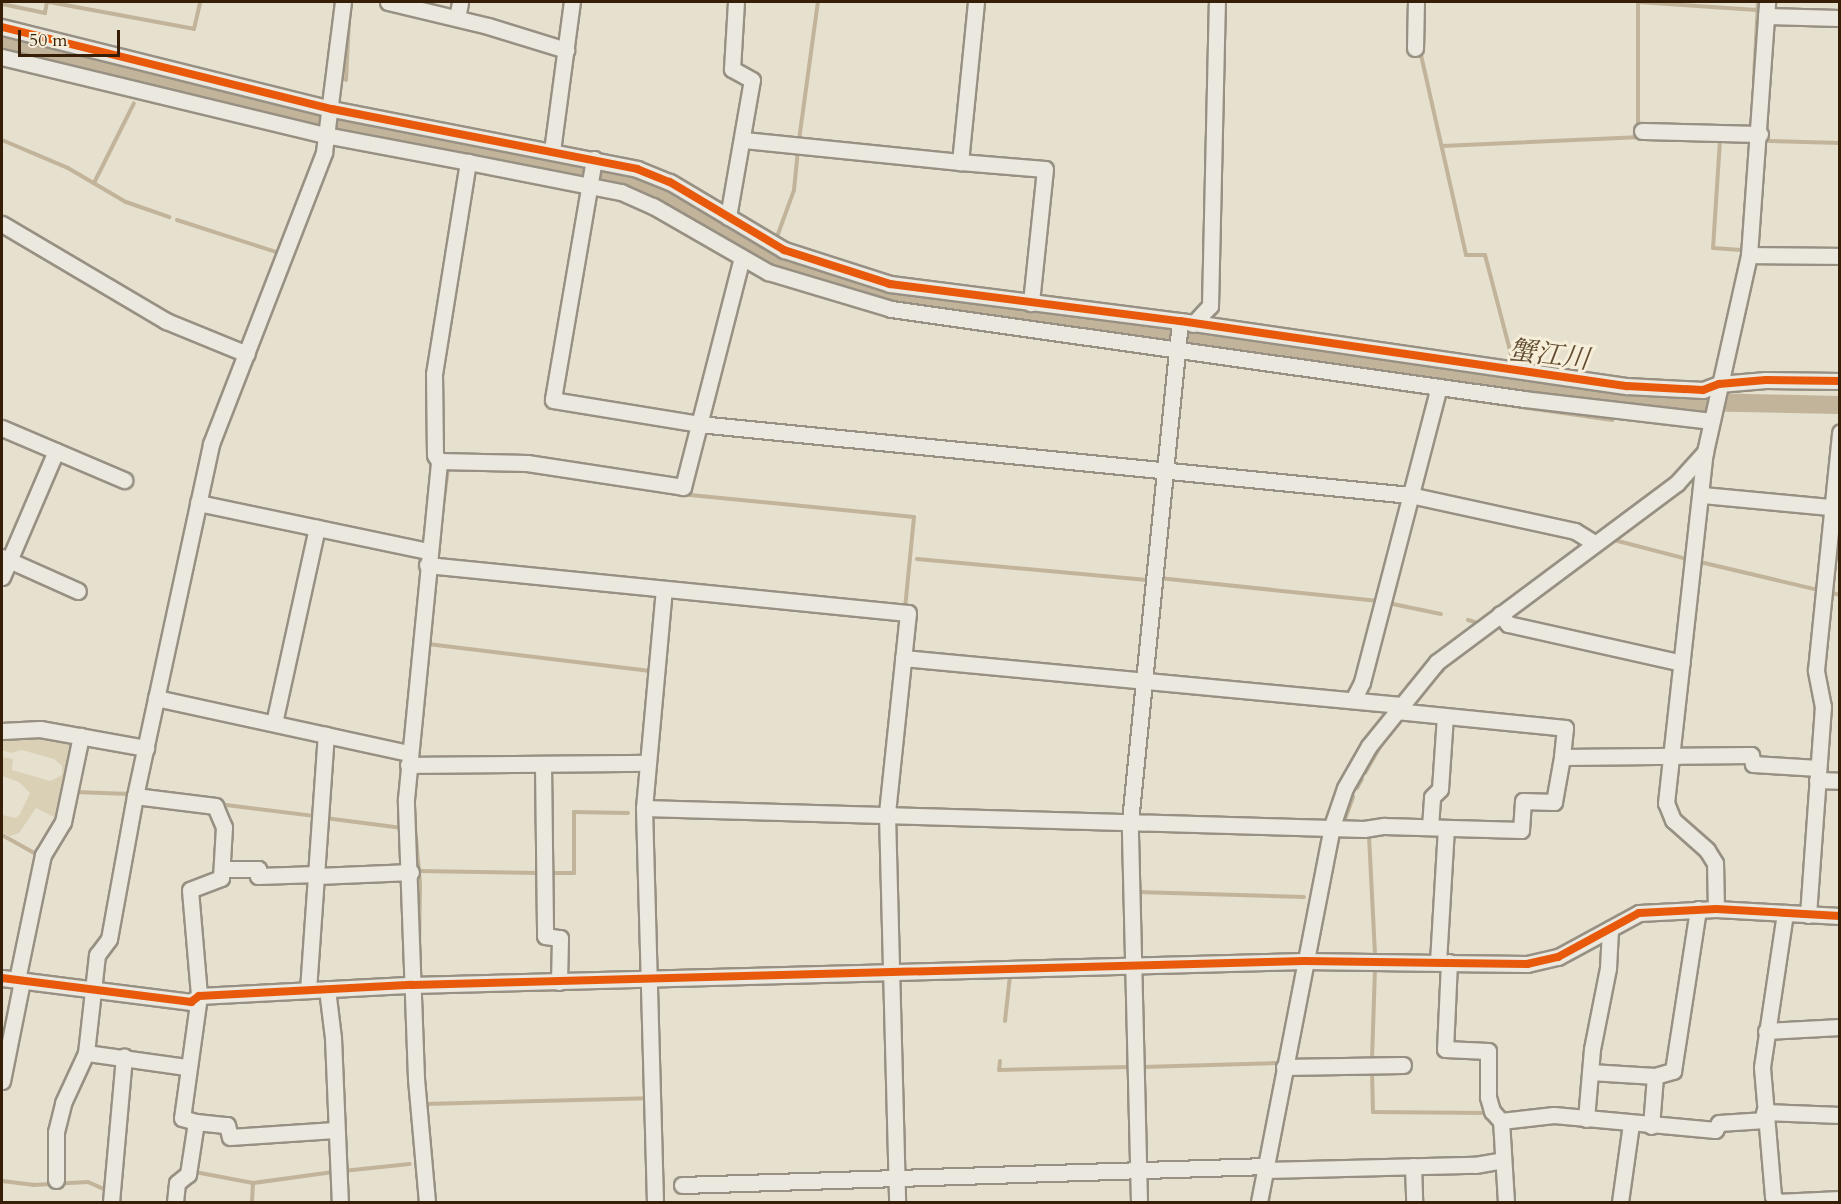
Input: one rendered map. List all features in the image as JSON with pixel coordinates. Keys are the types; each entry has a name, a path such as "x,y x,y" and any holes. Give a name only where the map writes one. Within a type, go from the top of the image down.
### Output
{"street":[{"path":"56,1180 56,1132 63,1103 86,1053 97,955 109,939 135,796 211,444 324,152 325,135 332,109 343,2"},
{"path":"388,2 457,18 566,50"},
{"path":"457,18 460,2"},
{"path":"552,151 572,2"},
{"path":"728,217 744,140 752,80 732,69 736,2"},
{"path":"960,162 976,2"},
{"path":"1139,1203 1130,820 1175,349 1184,323 1210,306 1218,2"},
{"path":"1415,48 1416,2"},
{"path":"1716,909 1715,863 1707,850 1673,820 1666,803 1705,452 1749,255 1760,134 1766,9 1839,18"},
{"path":"2,27 332,109 637,169 670,182 784,250 890,284 1627,386 1703,390 1766,380 1839,381"},
{"path":"2,57 325,135 590,184 621,192 653,206 768,272 891,309 1439,387 1712,418"},
{"path":"1642,131 1760,134"},
{"path":"744,140 1045,170 1031,303"},
{"path":"594,160 553,399 699,424 1410,495 1575,531 1594,543"},
{"path":"427,1203 412,985 408,759 439,461 434,374 468,162"},
{"path":"2,224 166,321 247,354"},
{"path":"1749,255 1839,256"},
{"path":"439,461 528,463 683,487 742,258"},
{"path":"1353,700 1362,682 1439,387"},
{"path":"2,428 124,480"},
{"path":"1808,915 1822,707 1816,670 1824,585 1835,507 1839,432"},
{"path":"2,576 5,559 56,451"},
{"path":"1259,1203 1304,961 1332,826 1355,771 1398,708 1437,662 1677,483 1705,452"},
{"path":"1702,495 1835,507"},
{"path":"198,503 317,528 428,558 664,589 908,613 887,814 897,1203"},
{"path":"274,723 317,528"},
{"path":"5,559 78,591"},
{"path":"1824,585 1839,589"},
{"path":"655,1203 644,808 664,589"},
{"path":"1500,614 1508,624 1682,663"},
{"path":"644,808 1521,830 1523,801 1554,802 1565,728 1445,716 1353,700 903,658"},
{"path":"156,698 326,735 408,759 543,764 647,763"},
{"path":"1430,827 1432,797 1440,789 1445,716"},
{"path":"2,731 40,729 146,748"},
{"path":"308,990 326,735"},
{"path":"2,1081 13,980 36,886 44,865 43,855 63,822 81,736"},
{"path":"1562,757 1751,755 1752,764 1818,774 1839,781"},
{"path":"543,764 545,936 560,939 559,982"},
{"path":"135,796 215,806 224,827 221,878 190,890 199,996 186,1066 182,1118 196,1122 227,1125 231,1137 335,1130"},
{"path":"1446,828 1444,1049 1488,1051 1488,1097 1492,1112 1501,1121 1506,1203"},
{"path":"222,869 258,869 258,876 411,872"},
{"path":"1590,1072 1655,1076 1673,1071 1698,909"},
{"path":"13,980 93,989 115,995 191,1002 199,996 412,985 891,974 1304,961 1544,963 1639,913 1716,909 1839,916"},
{"path":"1785,913 1762,1067 1764,1116 1773,1196 1778,1202 1839,1199"},
{"path":"1586,1119 1590,1072 1608,968 1610,929"},
{"path":"327,989 333,1038 335,1130 340,1203"},
{"path":"1766,1031 1839,1027"},
{"path":"86,1053 186,1066"},
{"path":"111,1203 124,1058"},
{"path":"1284,1067 1404,1065"},
{"path":"1651,1126 1655,1076"},
{"path":"1501,1121 1554,1115 1631,1125 1715,1130 1719,1123 1764,1116 1839,1115"},
{"path":"175,1203 177,1183 188,1174 196,1122"},
{"path":"1620,1203 1631,1125"},
{"path":"682,1185 1139,1171 1475,1165 1502,1160"},
{"path":"1413,1166 1414,1203"}],"shaded area":[{"path":"2,34 326,115 627,173 662,188 774,254 890,291 1170,329 1184,328 1710,393 1839,396 1839,414 1638,410 890,305 770,267 655,202 332,132 2,51"},
{"path":"31,733 76,740 56,818 36,808 19,833 10,836 2,832 2,815 16,818 30,793 19,782 2,776 2,757 13,759 12,770 50,781 62,775 62,766 54,759 22,750 11,753 2,750 2,737"}],"waterway":[{"path":"2,4 45,13 47,2"},
{"path":"49,2 194,29 200,2"},
{"path":"346,80 350,2"},
{"path":"799,140 818,2"},
{"path":"1638,2 1638,128"},
{"path":"1638,2 1757,10"},
{"path":"1754,78 1758,2"},
{"name":"蟹江川","path":"1421,55 1466,255 1485,255 1512,358"},
{"path":"94,183 134,103"},
{"path":"1442,146 1642,137"},
{"path":"2,140 68,168 126,202 169,217"},
{"path":"1720,140 1713,248 1741,250"},
{"path":"1769,141 1840,143"},
{"path":"778,234 794,190 798,150"},
{"path":"177,220 279,253"},
{"path":"1181,358 1430,394"},
{"path":"1445,396 1612,420"},
{"path":"440,528 448,469 453,468"},
{"path":"680,494 914,517 905,608"},
{"path":"1560,580 1614,540 1687,559"},
{"path":"917,559 1147,580"},
{"path":"1700,562 1818,590"},
{"path":"1159,578 1379,601"},
{"path":"1512,615 1551,586"},
{"path":"1829,592 1840,595"},
{"path":"1388,603 1441,614"},
{"path":"1468,620 1475,622"},
{"path":"428,644 652,671"},
{"path":"1453,660 1462,652"},
{"path":"1426,686 1443,670"},
{"path":"1365,773 1382,744"},
{"path":"1357,788 1362,779"},
{"path":"75,792 130,794"},
{"path":"1344,822 1353,797"},
{"path":"218,804 315,816"},
{"path":"552,873 574,873 574,812 628,813"},
{"path":"414,816 420,883 419,958"},
{"path":"325,818 402,828"},
{"path":"1332,865 1340,834"},
{"path":"2,835 36,854"},
{"path":"1369,836 1375,955"},
{"path":"418,871 540,873"},
{"path":"1137,892 1304,897"},
{"path":"1368,1060 1372,1059 1375,968"},
{"path":"1005,1021 1010,976"},
{"path":"2,986 15,988"},
{"path":"27,989 58,993"},
{"path":"1294,1059 1301,1025"},
{"path":"1000,1061 999,1070 1130,1067"},
{"path":"1142,1067 1275,1063"},
{"path":"1372,1071 1373,1112 1487,1113"},
{"path":"1275,1164 1292,1072"},
{"path":"424,1104 648,1098"},
{"path":"343,1171 410,1164"},
{"path":"195,1172 253,1183 333,1172"},
{"path":"1268,1202 1272,1175"},
{"path":"2,1181 33,1185 88,1182 106,1190"},
{"path":"252,1202 253,1183"}],"cycle path":[{"path":"2,27 332,109 637,169 670,182 784,250 890,284 1180,321 1627,386 1703,390 1719,384 1766,380 1840,381"},
{"path":"2,978 191,1002 199,996 412,985 1304,961 1527,964 1558,957 1639,913 1716,909 1840,916"}]}
